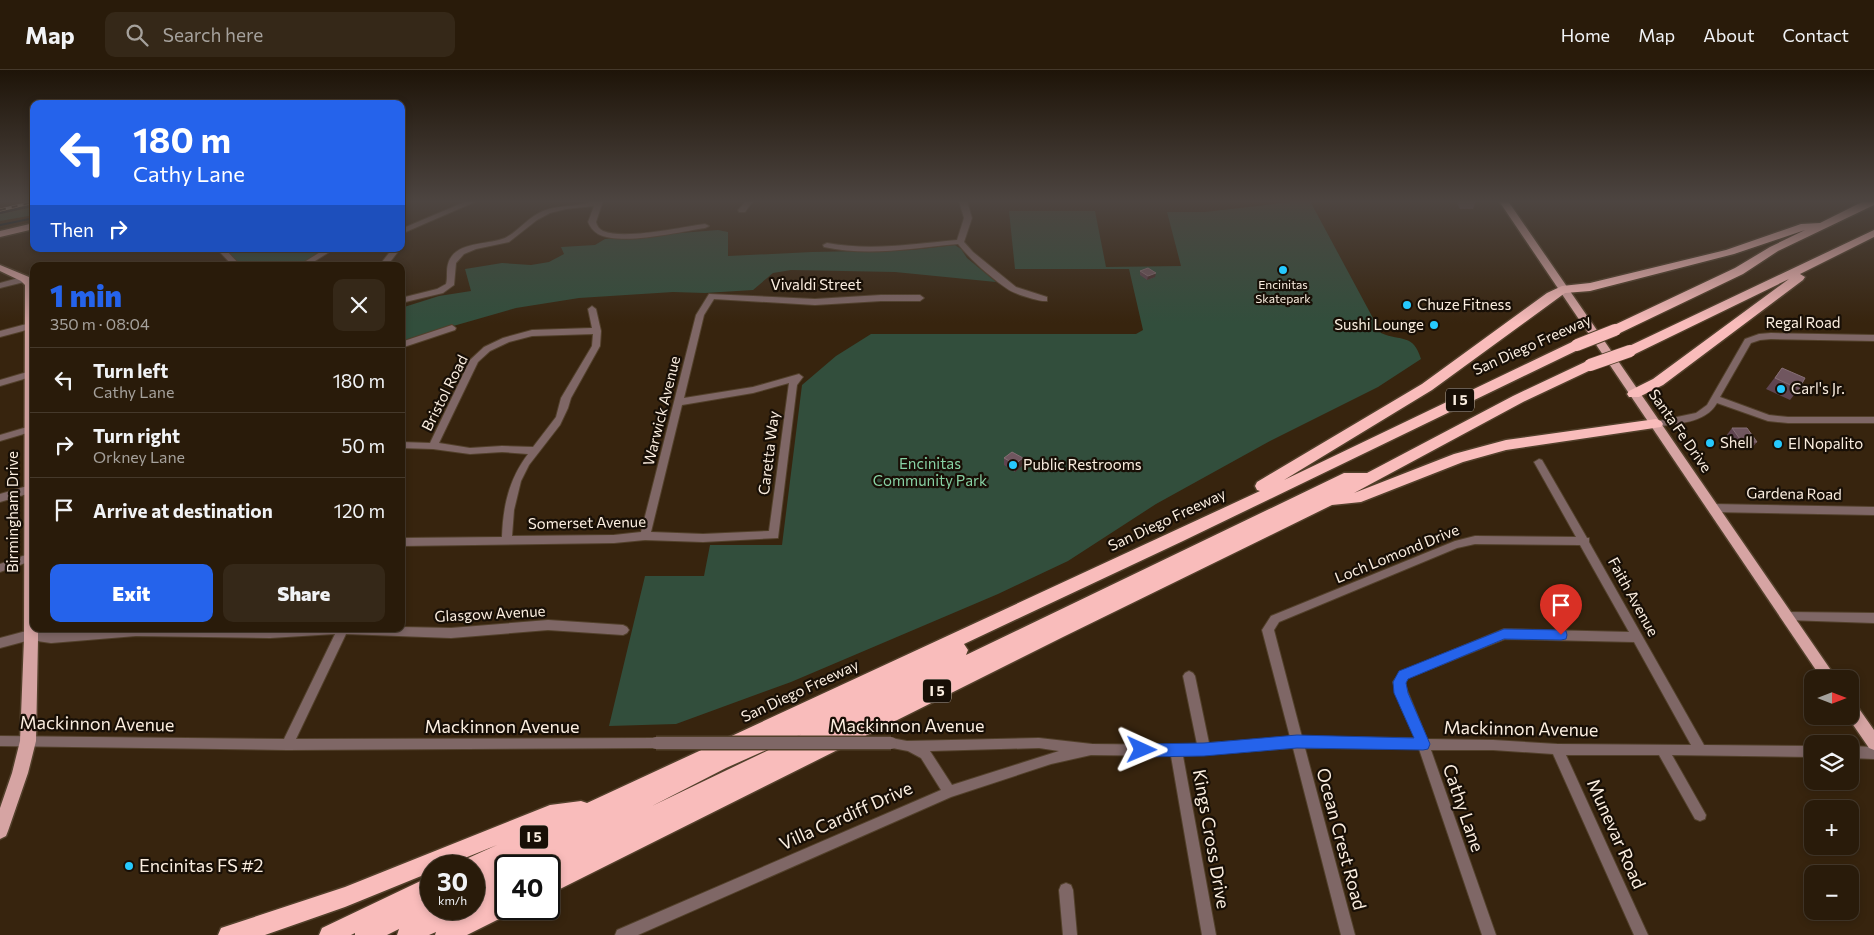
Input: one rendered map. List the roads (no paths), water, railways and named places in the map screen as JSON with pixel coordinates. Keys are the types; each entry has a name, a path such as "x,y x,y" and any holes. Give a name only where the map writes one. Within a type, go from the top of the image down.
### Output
{"highway":[{"path":"1178,537 1427,387 1551,296 1562,290 1590,287 1628,278 1730,252 1761,241"},
{"name":"San Diego Freeway","path":"485,860 1178,537 1577,345 1615,330 1739,271 1774,249 1790,241"},
{"path":"1774,249 1796,247 1808,241"},
{"path":"1813,263 1809,254 1835,241"},
{"name":"I 5","path":"560,879 1326,501 1518,399 1590,366 1630,351 1857,241"},
{"path":"1634,394 1658,382 1828,255"},
{"path":"1326,501 1356,498 1459,458 1506,445 1656,424"},
{"path":"533,855 719,762 798,727 1337,468 1343,457"},
{"path":"560,860 1349,478 1371,478"},
{"path":"228,935 255,928 345,897 550,814 595,808"},
{"path":"329,935 420,891"},
{"path":"485,905 495,896"},
{"path":"365,935 420,908"},
{"path":"407,935 438,920"},
{"path":"446,935 465,920"},
{"path":"454,935 469,920"}],"main road":[{"name":"Santa Fe Drive","path":"1529,241 1824,670"},
{"path":"0,279 0,267 26,279"},
{"name":"Birmingham Drive","path":"26,279 30,285"},
{"name":"Birmingham Drive","path":"0,828 20,773 28,741 30,632"},
{"path":"1859,721 1874,743"}],"street":[{"path":"405,300 440,291 450,285 450,263 456,256 475,246 498,241"},
{"path":"827,245 843,249 900,249 960,242 970,254 1013,289 1044,299"},
{"path":"224,252 233,262"},
{"path":"309,262 325,252"},
{"path":"386,262 394,252"},
{"path":"0,286 26,279"},
{"name":"Vivaldi Street","path":"712,296 816,302 920,298"},
{"name":"Warwick Avenue","path":"645,536 700,314 712,296"},
{"path":"507,540 507,512 512,493 524,465 534,451 548,437 564,408 566,398 596,346 597,331 592,309"},
{"path":"0,334 30,326"},
{"path":"405,344 452,328"},
{"name":"Bristol Road","path":"433,446 474,360 487,349 506,340 532,333 597,331"},
{"name":"Regal Road","path":"1656,424 1702,414 1715,399 1748,341 1759,337 1771,336 1874,338"},
{"path":"0,383 30,375"},
{"name":"Caretta Way","path":"679,402 752,390 799,376 793,384 774,535"},
{"path":"1715,399 1768,418 1788,420 1874,420"},
{"path":"0,438 30,430"},
{"path":"405,445 433,446 470,451 534,451"},
{"name":"Faith Avenue","path":"1539,462 1700,749"},
{"path":"0,498 30,489"},
{"name":"Gardena Road","path":"1712,508 1874,511"},
{"name":"Somerset Avenue","path":"405,542 614,539 645,536 703,538 774,535"},
{"name":"Loch Lomond Drive","path":"1269,636 1268,630 1275,619 1455,545 1475,540 1585,541"},
{"path":"0,568 30,557"},
{"path":"1788,616 1874,618"},
{"name":"Glasgow Avenue","path":"405,631 451,633 548,625 623,630"},
{"path":"30,635 36,632"},
{"name":"Glasgow Avenue","path":"0,643 30,635 51,638 124,632"},
{"name":"Glasgow Avenue","path":"203,632 288,632"},
{"path":"287,745 342,632"},
{"name":"Cathy Lane","path":"1490,935 1475,898 1423,744 1401,693 1399,682 1404,675 1504,634 1638,636"},
{"name":"Ocean Crest Road","path":"1269,636 1348,935"},
{"path":"1189,676 1204,750"},
{"name":"Mackinnon Avenue","path":"0,741 287,745 891,743 907,746 1040,743 1092,750 1176,751 1297,742 1557,749 1804,751"},
{"path":"907,746 925,754 949,792"},
{"name":"Munevar Road","path":"1557,749 1641,935"},
{"path":"1662,749 1700,815"},
{"name":"Villa Cardiff Drive","path":"622,935 949,792 1052,758 1092,750"},
{"name":"Kings Cross Drive","path":"1176,751 1209,935"},
{"path":"1859,752 1874,753"},
{"path":"1066,890 1070,935"}],"place":[{"name":"Encinitas Skatepark","path":"1283,270"},
{"name":"Chuze Fitness","path":"1407,305"},
{"name":"Sushi Lounge","path":"1434,325"},
{"name":"Carl's Jr.","path":"1781,389"},
{"name":"Shell","path":"1710,443"},
{"name":"El Nopalito","path":"1778,444"},
{"name":"Public Restrooms","path":"1013,465"},
{"name":"Encinitas FS #2","path":"129,866"}],"park label":[{"name":"Encinitas Community Park","path":"930,472"}]}
